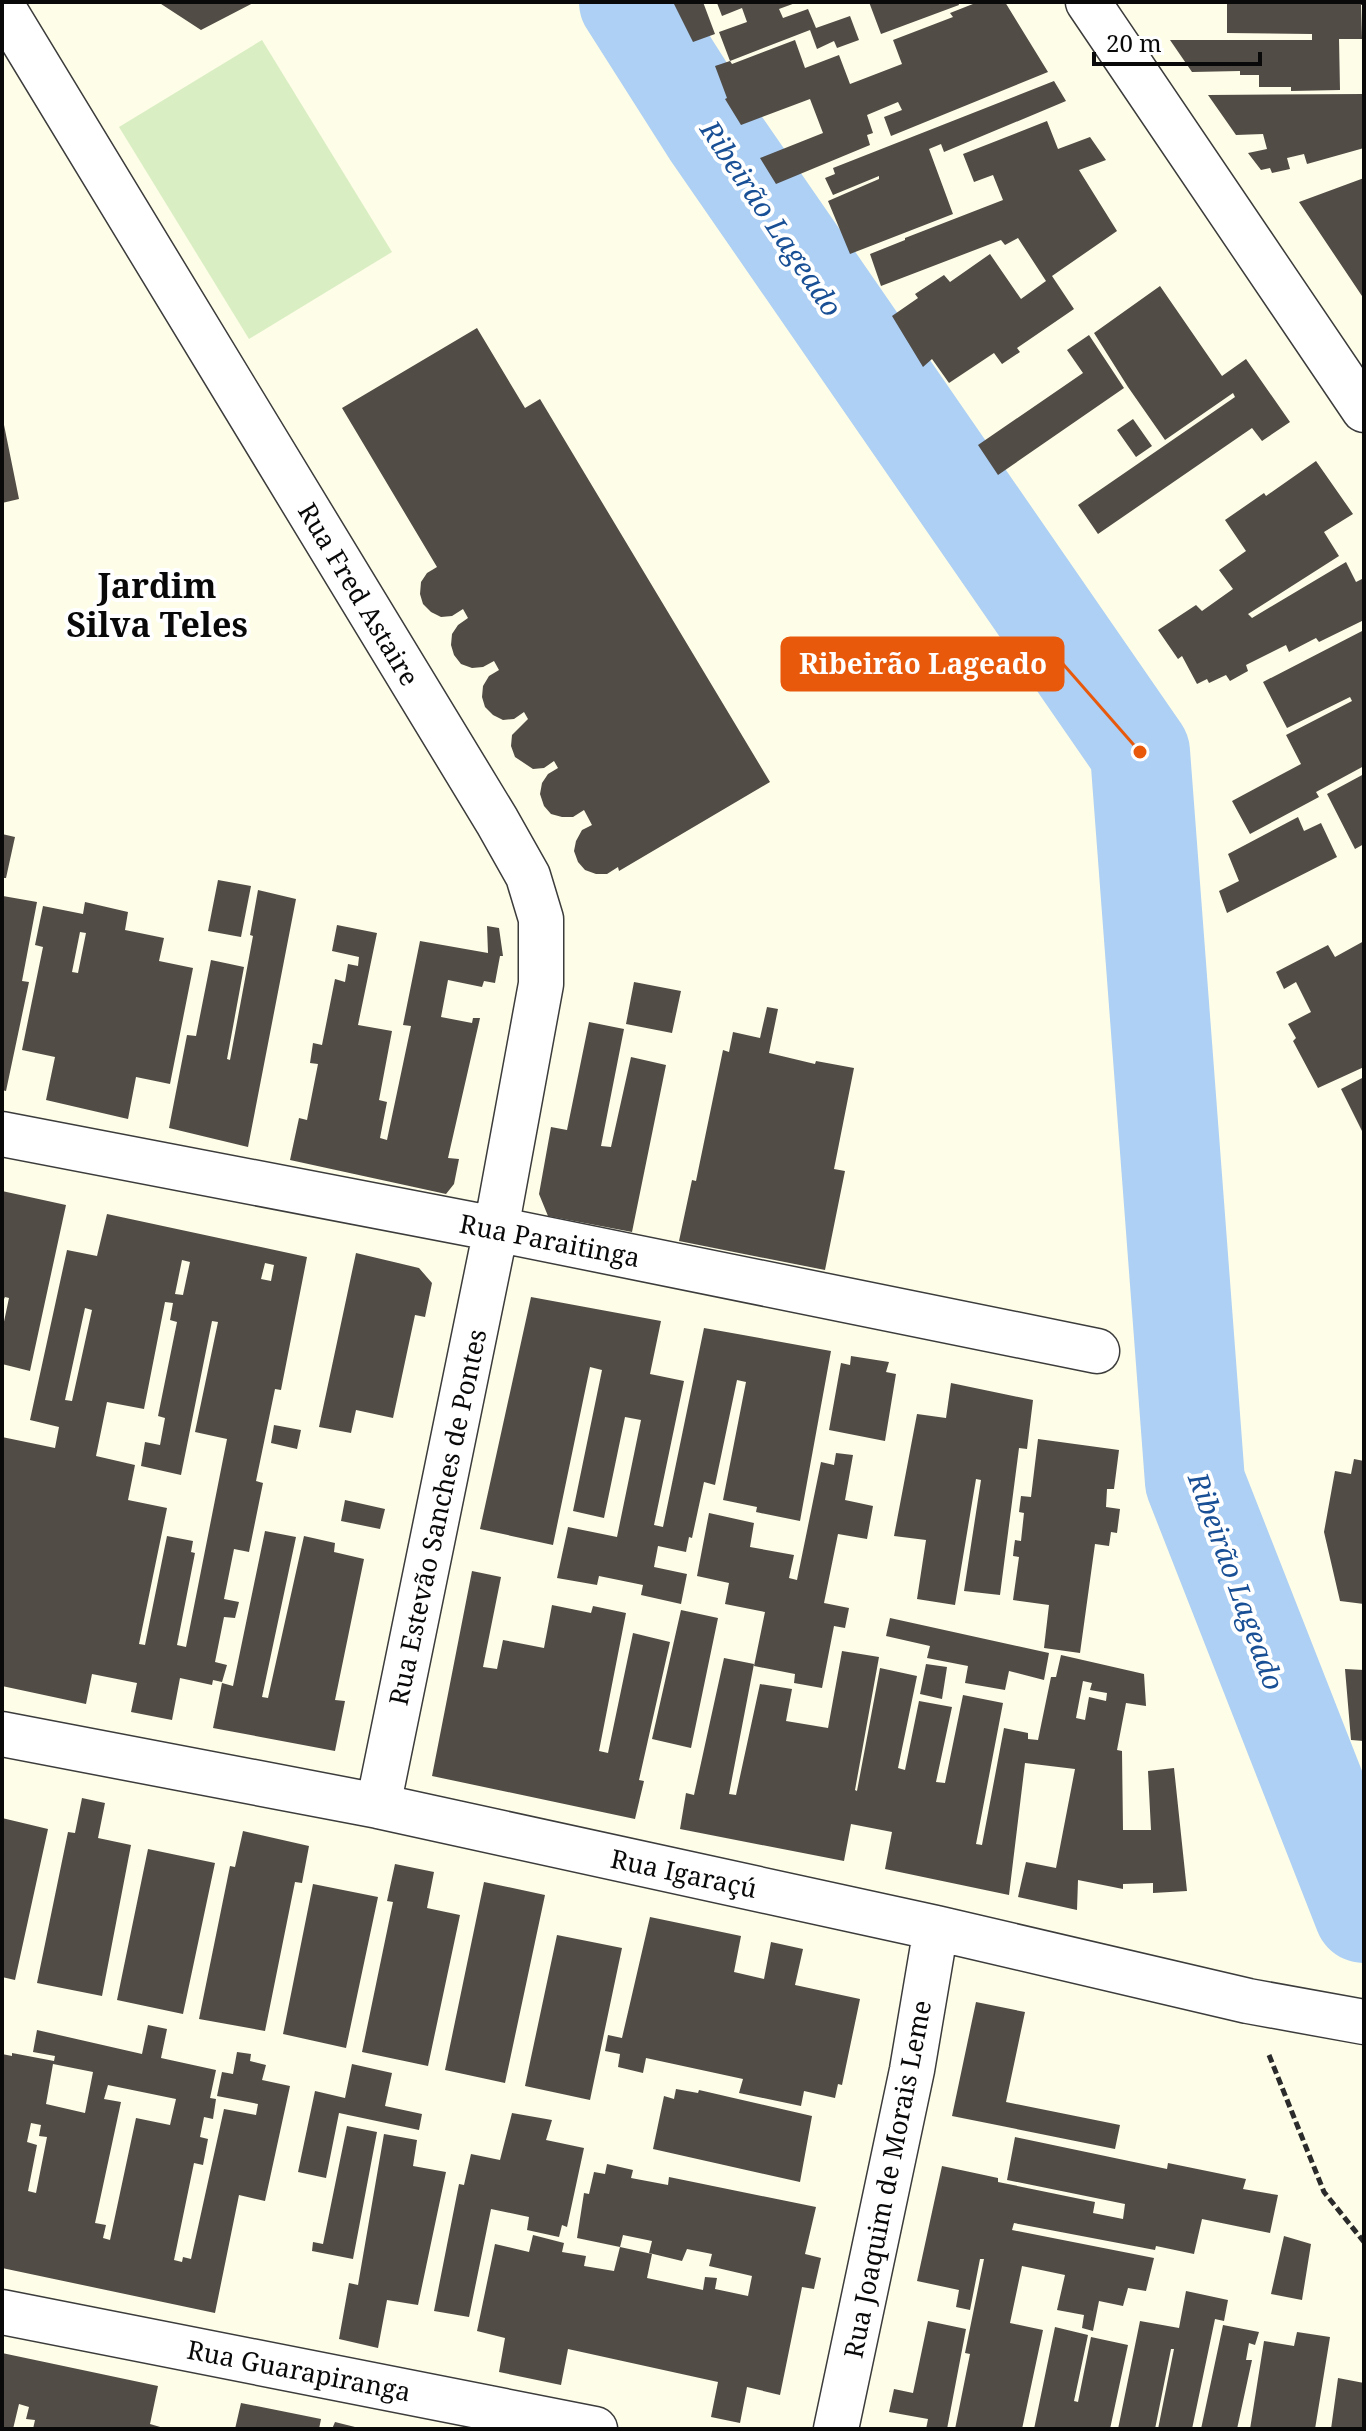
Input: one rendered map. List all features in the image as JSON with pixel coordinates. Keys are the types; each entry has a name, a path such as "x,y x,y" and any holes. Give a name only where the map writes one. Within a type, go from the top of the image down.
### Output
{"street":[{"path":"1088,2 1364,410"},
{"name":"Rua Fred Astaire","path":"2,6 528,876 541,919 541,984 496,1229"},
{"name":"Rua Paraitinga","path":"2,1134 496,1229 1097,1351"},
{"name":"Rua Estevão Sanches de Pontes","path":"378,1806 496,1229"},
{"name":"Rua Igaraçú","path":"2,1734 378,1806 936,1928 1248,2001 1364,2022"},
{"name":"Rua Joaquim de Morais Leme","path":"836,2429 912,2070 936,1928"},
{"name":"Rua Guarapiranga","path":"2,2312 595,2429"}],"path":[{"path":"1248,2001 1324,2192 1364,2242"}],"green space":[{"path":"262,40 392,252 249,339 119,127"}],"building":[{"path":"158,2 255,2 201,30"},
{"path":"673,2 703,2 715,34 693,42"},
{"path":"798,2 779,9 783,18 808,9 816,28 850,16 859,40 837,48 834,41 817,49 810,30 730,61 719,32 747,22 742,8 722,16 717,3"},
{"path":"869,2 958,2 959,5 881,34"},
{"path":"978,2 1005,2 1048,72 891,136 884,117 902,110 898,102 867,115 873,133 867,135 870,145 776,184 760,158 823,133 810,99 741,125 725,99 715,66 730,61 732,64 795,40 805,68 839,55 850,84 902,64 893,40 953,17 950,13"},
{"path":"1227,2 1364,2 1361,5 1362,39 1339,39 1340,90 1291,91 1291,87 1259,87 1259,75 1240,75 1240,71 1192,72 1170,40 1312,40 1312,34 1227,33"},
{"path":"1054,81 1066,101 944,152 941,144 929,149 953,214 850,254 828,201 879,179 879,176 833,195 825,178 835,174 833,168"},
{"path":"1364,94 1364,148 1307,164 1304,154 1287,158 1290,169 1272,173 1270,168 1261,170 1248,153 1267,149 1263,134 1236,135 1208,95"},
{"path":"1047,121 1058,149 1090,137 1106,160 1079,170 1117,231 1052,276 1074,309 1017,348 1020,352 1002,364 994,353 949,383 932,359 923,367 892,316 918,298 915,294 944,275 950,282 990,254 1021,299 1046,281 1018,238 1005,245 1001,240 881,286 870,254 1003,200 993,175 974,182 963,154"},
{"path":"1364,178 1364,299 1299,202"},
{"path":"1160,286 1222,376 1246,359 1290,422 1262,441 1252,428 1098,534 1078,505 1235,397 1233,393 1165,440 1128,387 1094,333"},
{"path":"477,328 525,408 540,399 770,782 619,871 618,867 607,874 585,870 574,851 582,830 592,825 584,810 573,817 562,817 551,814 544,806 540,794 542,783 548,774 558,768 554,761 544,768 533,769 515,757 511,746 512,735 528,719 524,712 514,719 503,720 485,707 483,686 489,676 499,670 494,661 472,668 461,664 454,655 452,634 468,618 463,609 452,616 441,617 423,604 421,582 427,573 437,567 342,408"},
{"path":"1089,335 1124,388 998,475 978,445 1083,373 1067,350"},
{"path":"2,415 19,499 2,503"},
{"path":"1133,419 1152,446 1136,457 1117,430"},
{"path":"1316,461 1353,514 1324,532 1339,556 1248,614 1252,618 1346,562 1356,582 1364,578 1364,620 1319,642 1316,638 1289,652 1286,645 1246,665 1248,671 1230,681 1226,675 1209,683 1207,679 1197,684 1182,656 1178,659 1158,630 1196,605 1202,611 1233,589 1219,570 1246,551 1225,520"},
{"path":"1364,630 1364,766 1316,792 1319,797 1250,834 1232,801 1301,764 1286,735 1352,701 1350,697 1287,728 1263,682"},
{"path":"1364,774 1364,844 1355,849 1327,794"},
{"path":"1298,817 1304,831 1321,823 1337,857 1227,913 1219,891 1239,881 1228,854"},
{"path":"2,834 15,837 6,878 2,878"},
{"path":"218,880 251,886 241,937 208,931"},
{"path":"258,890 296,899 248,1147 169,1128 187,1035 196,1036 211,960 244,967 227,1059 230,1060 253,936 250,935"},
{"path":"3,896 37,902 22,981 29,982 6,1091 2,1090"},
{"path":"85,902 128,912 125,930 164,938 159,961 193,968 170,1084 136,1077 128,1119 46,1100 55,1057 22,1050 43,947 35,945 43,906 83,914","holes":["80,932 86,933 78,973 72,972"]},
{"path":"337,925 377,933 358,1025 392,1031 379,1100 387,1102 380,1138 387,1140 411,1026 403,1025 420,941 488,953 487,926 499,928 503,956 500,956 495,983 484,981 482,987 448,980 441,1017 472,1023 473,1018 480,1018 448,1158 459,1159 454,1184 446,1194 290,1160 299,1118 307,1120 318,1064 310,1063 313,1043 322,1045 335,979 345,982 348,964 358,966 359,957 332,951"},
{"path":"1364,941 1364,1067 1318,1088 1293,1041 1296,1038 1288,1024 1311,1012 1296,982 1284,989 1276,972 1328,945 1335,957"},
{"path":"634,982 681,991 672,1033 626,1024"},
{"path":"767,1007 778,1009 769,1053 815,1064 816,1061 854,1068 834,1169 845,1171 825,1270 679,1241 692,1180 696,1181 723,1050 729,1052 733,1032 760,1038"},
{"path":"589,1022 624,1029 601,1146 611,1147 631,1057 666,1065 632,1232 548,1216 539,1194 551,1127 567,1130"},
{"path":"1364,1077 1364,1135 1341,1089"},
{"path":"2,1191 66,1205 30,1371 2,1364 2,1331 9,1298 5,1297 2,1303"},
{"path":"107,1214 307,1257 281,1390 275,1389 256,1481 263,1483 249,1552 234,1549 224,1599 239,1602 235,1618 224,1617 215,1662 227,1665 222,1682 213,1680 212,1685 180,1678 172,1720 131,1712 137,1683 92,1674 86,1704 2,1686 2,1437 55,1448 59,1427 30,1420 67,1250 97,1256","holes":["182,1260 190,1262 183,1295 175,1294","265,1263 274,1265 271,1281 261,1279","165,1302 173,1303 170,1320 177,1322 158,1416 165,1418 160,1445 145,1442 141,1466 181,1475 212,1321 218,1322 195,1432 227,1439 186,1647 177,1645 195,1553 191,1552 193,1541 167,1536 145,1645 139,1644 167,1508 128,1500 135,1465 96,1456 107,1402 144,1409","85,1308 92,1310 72,1401 65,1400"]},
{"path":"356,1253 419,1268 432,1283 425,1317 415,1315 393,1418 356,1410 351,1433 319,1427"},
{"path":"531,1297 661,1321 650,1374 684,1381 654,1525 663,1527 704,1328 831,1351 800,1521 756,1512 757,1507 723,1500 746,1382 737,1380 715,1485 704,1482 686,1552 658,1546 654,1567 687,1574 681,1604 641,1595 643,1585 599,1576 597,1585 557,1578 568,1527 617,1537 641,1420 625,1417 604,1518 573,1511 602,1370 590,1367 553,1545 480,1529"},
{"path":"851,1356 889,1362 886,1372 896,1374 885,1441 829,1430 841,1363 850,1365"},
{"path":"951,1383 1033,1400 1027,1449 1019,1448 1000,1595 964,1591 981,1480 976,1479 955,1605 917,1599 926,1540 894,1536 917,1414 946,1418"},
{"path":"274,1425 301,1430 297,1449 271,1443"},
{"path":"1038,1439 1119,1450 1114,1489 1107,1489 1106,1507 1120,1509 1117,1533 1111,1532 1109,1546 1095,1544 1080,1653 1044,1648 1049,1605 1013,1600 1019,1557 1013,1556 1014,1547 1015,1540 1021,1541 1024,1513 1019,1512 1021,1496 1031,1497"},
{"path":"836,1453 853,1455 845,1500 873,1506 867,1539 838,1534 824,1603 849,1608 845,1628 834,1626 822,1688 794,1683 795,1674 754,1666 765,1612 725,1604 729,1583 697,1576 709,1513 754,1523 750,1547 794,1555 789,1578 797,1580 821,1462 834,1465"},
{"path":"1354,1459 1364,1461 1364,1604 1340,1601 1324,1532 1335,1471 1351,1474"},
{"path":"345,1500 385,1509 380,1529 341,1521"},
{"path":"265,1531 296,1537 262,1697 268,1698 304,1536 335,1543 334,1552 364,1559 335,1700 345,1701 335,1751 213,1728 222,1683 233,1686"},
{"path":"472,1571 501,1577 483,1667 497,1669 503,1640 544,1648 552,1605 591,1613 593,1606 626,1613 599,1751 608,1753 633,1633 670,1642 639,1780 644,1781 635,1819 432,1776"},
{"path":"681,1610 718,1618 691,1748 652,1739"},
{"path":"890,1618 1049,1653 1044,1680 1009,1671 1005,1690 965,1683 968,1666 927,1658 930,1646 886,1636"},
{"path":"842,1651 879,1657 857,1791 880,1668 917,1676 898,1768 905,1770 919,1701 952,1707 936,1782 945,1783 963,1695 1003,1703 976,1844 982,1845 1004,1728 1028,1733 1028,1739 1038,1740 1051,1677 1056,1677 1061,1655 1144,1674 1146,1706 1126,1703 1117,1750 1122,1751 1123,1830 1151,1830 1148,1771 1174,1768 1187,1891 1153,1893 1153,1883 1123,1884 1123,1889 1078,1880 1077,1910 1018,1897 1026,1862 1056,1868 1075,1769 1025,1763 1009,1895 885,1869 892,1832 851,1824 844,1861 680,1829 686,1793 694,1795 724,1658 754,1664 729,1794 736,1795 760,1684 792,1689 786,1721 828,1728","holes":["1083,1681 1092,1683 1090,1690 1107,1693 1106,1701 1089,1697 1085,1720 1076,1718"]},
{"path":"926,1664 947,1667 942,1699 920,1694"},
{"path":"1345,1669 1364,1670 1364,1741 1351,1740"},
{"path":"82,1798 105,1803 98,1838 131,1845 102,1996 37,1983 68,1832 75,1833"},
{"path":"2,1818 48,1829 15,1980 2,1977"},
{"path":"243,1831 309,1846 302,1883 295,1882 265,2031 199,2019 230,1866 235,1867"},
{"path":"148,1849 215,1863 183,2014 117,2000"},
{"path":"395,1864 434,1872 427,1908 460,1915 428,2066 362,2052 393,1902 387,1901"},
{"path":"484,1882 545,1895 505,2083 445,2070"},
{"path":"313,1884 378,1897 346,2048 283,2034"},
{"path":"650,1917 741,1936 734,1972 764,1979 771,1942 803,1949 795,1985 860,1999 842,2085 838,2084 835,2098 804,2091 801,2106 739,2093 743,2079 646,2058 643,2073 618,2067 620,2054 605,2051 608,2035 622,2038"},
{"path":"557,1935 622,1948 590,2100 525,2086"},
{"path":"976,2002 1025,2012 1006,2102 1120,2125 1115,2149 952,2116"},
{"path":"148,2025 167,2029 161,2058 216,2070 210,2098 216,2099 213,2119 204,2117 200,2137 208,2139 203,2165 194,2163 174,2260 182,2262 183,2257 191,2259 224,2109 256,2115 258,2104 217,2096 222,2072 233,2074 237,2052 251,2054 250,2061 266,2065 262,2080 290,2086 265,2201 239,2195 215,2313 2,2268 2,2054 54,2061 55,2056 33,2052 37,2030 142,2054","holes":["53,2064 93,2072 85,2113 46,2104","108,2085 176,2099 170,2125 136,2118 110,2240 103,2238 106,2225 95,2223 121,2102 104,2099","31,2123 41,2125 39,2136 47,2137 36,2193 28,2191 37,2145 27,2142"]},
{"path":"352,2064 392,2073 385,2106 422,2114 419,2130 339,2113 326,2178 298,2172 315,2091 345,2098"},
{"path":"676,2089 698,2093 699,2090 812,2116 800,2182 653,2149 664,2096 674,2099"},
{"path":"512,2113 552,2120 546,2140 584,2148 567,2227 562,2225 559,2237 527,2230 529,2217 491,2209 469,2317 434,2311 459,2184 464,2185 471,2154 500,2160"},
{"path":"347,2126 377,2132 353,2259 312,2251 313,2242 323,2244"},
{"path":"384,2134 417,2140 413,2166 446,2172 418,2305 387,2300 378,2348 339,2339 349,2283 358,2285"},
{"path":"1015,2137 1167,2169 1168,2163 1246,2179 1243,2189 1278,2195 1270,2233 1202,2219 1194,2254 1156,2246 1155,2250 1014,2223 1012,2230 1154,2258 1146,2291 1128,2288 1123,2306 1099,2301 1093,2331 1082,2328 1084,2315 1057,2310 1065,2275 1022,2266 1010,2323 1043,2330 1022,2429 955,2429 970,2354 965,2353 984,2259 980,2259 970,2310 956,2307 959,2290 917,2281 942,2166 998,2178 998,2182 1095,2202 1093,2213 1123,2219 1125,2204 1007,2180"},
{"path":"607,2164 633,2170 631,2178 668,2185 669,2177 816,2207 805,2254 821,2258 814,2289 802,2287 780,2395 747,2387 740,2423 711,2417 718,2382 568,2349 561,2385 499,2372 505,2338 477,2331 495,2244 529,2252 533,2235 564,2243 562,2252 586,2256 584,2266 614,2271 620,2247 577,2238 584,2193 589,2194 594,2172 605,2174","holes":["623,2235 652,2241 649,2253 682,2261 687,2249 712,2254 709,2266 752,2276 748,2296 715,2289 717,2278 705,2277 703,2290 647,2278 652,2254 620,2247"]},
{"path":"1284,2236 1311,2244 1302,2300 1271,2294"},
{"path":"1186,2291 1228,2300 1224,2321 1215,2319 1192,2429 1158,2429 1174,2349 1171,2349 1155,2429 1118,2429 1140,2321 1179,2328"},
{"path":"928,2321 966,2329 947,2429 926,2429 928,2419 889,2412 894,2389 913,2393"},
{"path":"1223,2325 1259,2332 1255,2345 1249,2343 1246,2360 1252,2360 1237,2429 1201,2429"},
{"path":"1055,2327 1088,2335 1074,2401 1078,2402 1091,2337 1128,2345 1110,2429 1034,2429"},
{"path":"1297,2332 1330,2337 1315,2429 1250,2429 1264,2341 1294,2346"},
{"path":"2,2353 158,2386 150,2424 167,2429 33,2429 35,2420 26,2419 29,2407 19,2404 13,2429 2,2429"},
{"path":"1338,2378 1364,2383 1364,2429 1331,2429"},
{"path":"241,2403 321,2419 319,2429 235,2429"},
{"path":"335,2422 359,2428 359,2429 332,2429"}],"waterway":[{"name":"Ribeirão Lageado","path":"629,2 711,131 1140,752 1195,1482 1364,1913"}],"place":[{"name":"Ribeirão Lageado","path":"1140,752"}],"district":[{"name":"Jardim Silva Teles","path":"157,604"}]}
